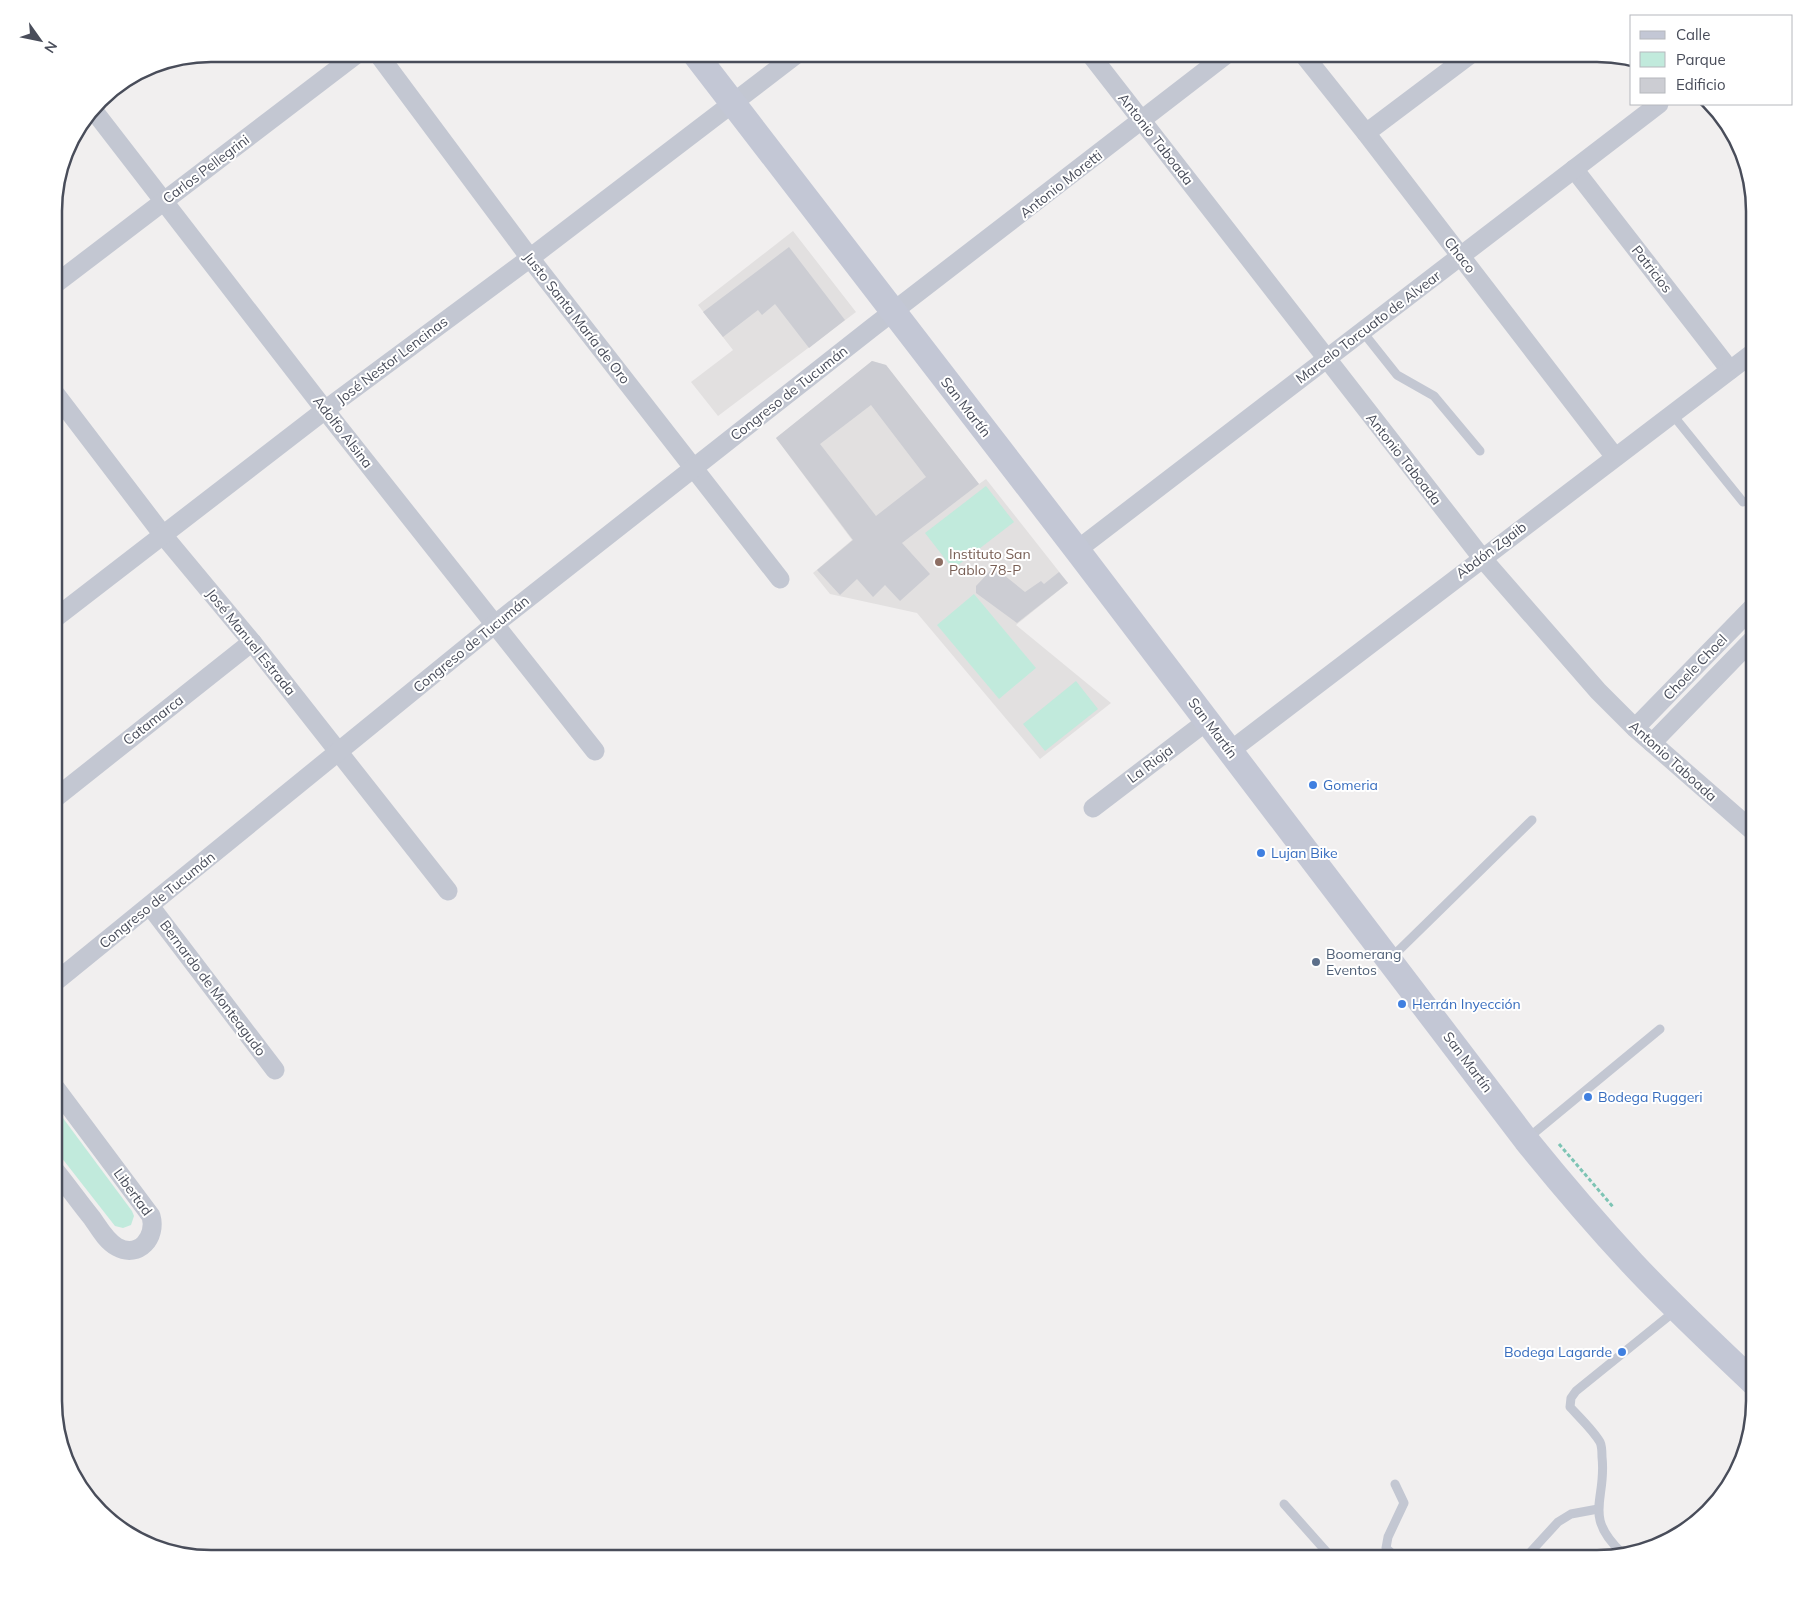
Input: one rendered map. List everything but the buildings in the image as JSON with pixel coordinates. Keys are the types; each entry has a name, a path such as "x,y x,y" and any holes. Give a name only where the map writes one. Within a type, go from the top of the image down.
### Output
{"main road":[{"name":"San Martín","path":"701,62 1390,959 1526,1140 1581,1207 1677,1310 1746,1375"}],"street":[{"name":"Carlos Pellegrini","path":"63,278 347,62"},
{"name":"Justo Santa María de Oro","path":"384,62 530,258 780,579"},
{"name":"José Nestor Lencinas","path":"63,612 325,410 530,258 786,62"},
{"name":"Antonio Taboada","path":"1096,62 1482,558 1598,691 1635,728 1746,825"},
{"name":"Antonio Moretti","path":"894,313 1217,62"},
{"name":"Chaco","path":"1309,62 1615,457"},
{"path":"1366,133 1460,62"},
{"name":"Marcelo Torcuato de Alvear","path":"1076,550 1658,105"},
{"name":"Adolfo Alsina","path":"98,116 325,410 595,751"},
{"name":"Patricios","path":"1574,168 1730,370"},
{"name":"Congreso de Tucumán","path":"63,976 494,625 894,313"},
{"name":"Abdón Zgaib","path":"1230,751 1745,359"},
{"name":"José Manuel Estrada","path":"63,404 163,535 252,642 448,891"},
{"name":"Choele Choel","path":"1635,728 1745,615"},
{"path":"1727,633 1745,644"},
{"name":"Catamarca","path":"63,792 252,642"},
{"name":"Choele Choel","path":"1652,743 1745,652"},
{"name":"La Rioja","path":"1094,808 1207,721"},
{"name":"Bernardo de Monteagudo","path":"150,906 276,1070"},
{"name":"Libertad","path":"63,1098 151,1216 154,1224 152,1232 143,1246 137,1250 126,1251 110,1242 63,1181"}],"lane":[{"path":"1362,331 1397,375 1434,396 1480,451"},
{"path":"1672,414 1742,502"},
{"path":"1390,959 1532,820"},
{"path":"1526,1140 1660,1029"},
{"path":"1618,1548 1600,1524 1598,1509 1603,1466 1601,1443 1570,1408 1571,1398 1576,1391 1677,1310"},
{"path":"1388,1550 1386,1548 1388,1537 1404,1503 1395,1484"},
{"path":"1284,1504 1325,1550"},
{"path":"1532,1550 1558,1522 1571,1514 1598,1509"}],"shaded area":[{"path":"793,231 856,312 718,416 691,382 733,350 698,305"},
{"name":"Instituto San Pablo 78-P","path":"872,361 886,365 979,484 986,479 1068,583 1016,625 1111,703 1040,759 917,613 830,594 813,573 852,540 776,438"}],"green space":[{"path":"986,486 1014,522 953,569 925,533"},
{"path":"974,594 1036,668 999,699 937,625"},
{"path":"1076,681 1098,709 1045,751 1023,724"},
{"path":"63,1118 132,1211 134,1216 131,1225 123,1228 115,1226 63,1160"}],"place":[{"name":"Instituto San Pablo 78-P","path":"939,562"},
{"name":"Gomeria","path":"1313,785"},
{"name":"Lujan Bike","path":"1261,853"},
{"name":"Boomerang Eventos","path":"1316,962"},
{"name":"Herrán Inyección","path":"1402,1004"},
{"name":"Bodega Ruggeri","path":"1588,1097"},
{"name":"Bodega Lagarde","path":"1622,1352"}]}
